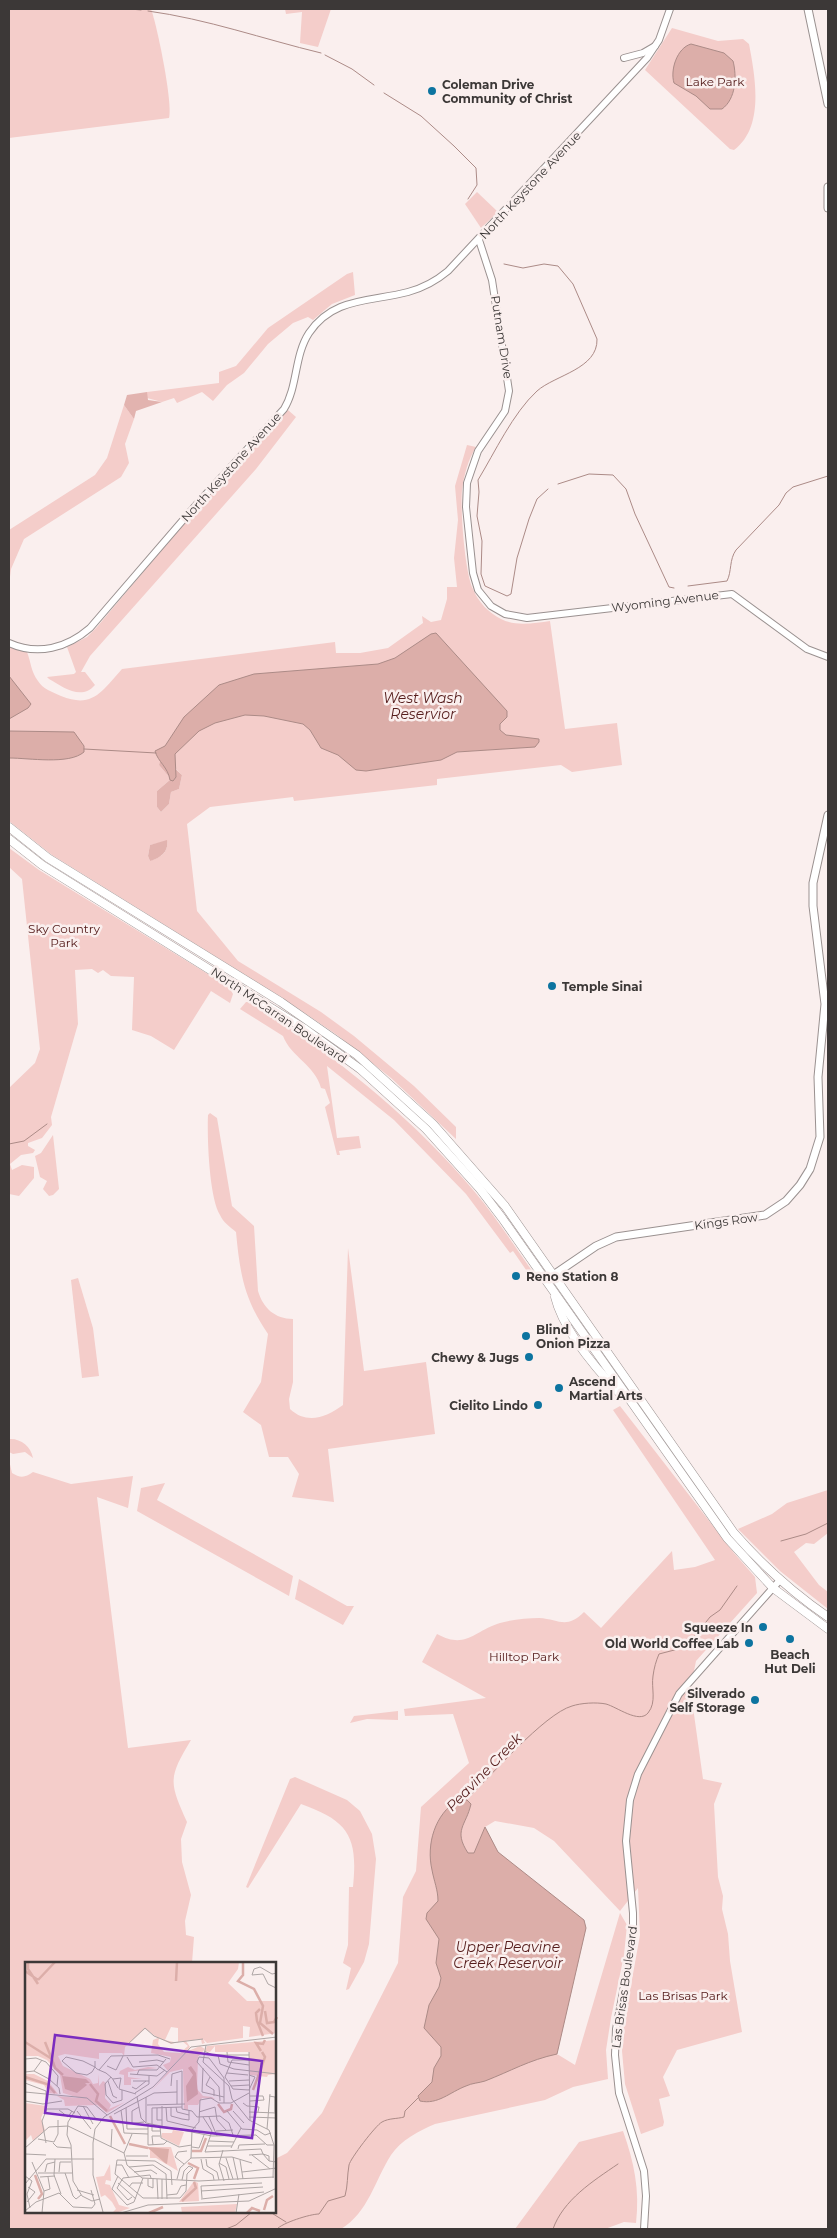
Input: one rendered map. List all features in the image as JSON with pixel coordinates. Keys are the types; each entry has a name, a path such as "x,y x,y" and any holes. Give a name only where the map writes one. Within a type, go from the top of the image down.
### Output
{"main road":[{"path":"808,9 828,104"},
{"path":"828,187 828,208"},
{"name":"Kings Row","path":"546,1280 602,1243 616,1238 765,1215 786,1201 805,1178 816,1155 820,1130 818,1077 825,1004 813,890 815,870 828,815"},
{"name":"North McCarran Boulevard","path":"9,827 48,858 321,1029 367,1064 415,1106 484,1180 553,1275 717,1511 750,1551 780,1580 828,1617"},
{"name":"North McCarran Boulevard","path":"9,839 42,865 305,1029 360,1069 409,1112 444,1147 480,1189 554,1292 560,1314 602,1374 639,1414 712,1519 773,1588"},
{"path":"409,1112 415,1106"},
{"path":"773,1588 828,1629"}],"street":[{"name":"North Keystone Avenue","path":"9,642 27,648 51,648 76,639 90,628 196,505 280,415 290,398 304,342 324,316 349,302 398,294 426,286 448,271 647,58 656,45 670,9"},
{"path":"624,58 643,53 656,45"},
{"name":"Putnam Drive","path":"479,240 492,280 509,391 505,411 474,461 466,490 474,580 481,596 487,602"},
{"name":"Wyoming Avenue","path":"487,602 505,614 527,618 732,594 807,649 828,656"},
{"name":"Las Brisas Boulevard","path":"644,2229 646,2196 644,2171 619,2093 614,2055 616,2030 634,1925 626,1841 628,1812 638,1774 679,1694 780,1580"}],"green space":[{"path":"9,9 151,9 167,81 169,118 9,138"},
{"path":"285,9 331,9 318,47 300,43 302,12 286,14"},
{"name":"Lake Park","path":"672,28 718,41 743,39 749,44 754,71 754,115 744,140 734,150 730,149 645,70"},
{"path":"477,192 498,212 481,228 465,204"},
{"path":"353,272 355,295 332,304 313,320 308,317 293,323 268,344 244,373 227,385 213,401 202,392 177,403 174,398 162,402 147,398 147,392 219,383 219,372 236,366 268,328 347,274"},
{"path":"124,405 134,419 125,444 129,463 121,477 24,539 11,569 9,585 9,530 95,475 107,458"},
{"path":"288,410 296,417 256,469 90,656 81,672 85,672 95,685 90,690 78,692 66,689 49,679 47,677 74,674 76,672 67,647 87,637 97,627 196,509"},
{"path":"467,445 476,447 465,473 462,490 462,526 465,556 470,581 475,594 488,610 497,617 507,621 526,624 550,621 565,729 617,723 622,765 572,772 561,765 437,779 437,785 294,801 293,797 210,807 187,824 197,911 238,961 321,1012 354,1036 414,1086 456,1127 456,1139 391,1078 337,1035 281,997 52,855 9,821 9,645 27,652 34,674 45,688 61,696 81,700 96,696 122,669 335,642 336,653 360,653 388,648 423,623 422,616 431,622 441,620 447,599 447,587 457,587 454,558 458,520 455,486","holes":["215,706 218,706 222,711 221,720 210,719 197,729 180,749 177,751 171,749 171,744 184,727","470,724 472,728 461,735 464,742 453,741 451,745 442,749 445,736","166,753 171,757 173,766 182,775 179,789 171,792 169,804 161,812 157,807 157,791 171,779 159,765","167,841 167,848 163,854 150,861 148,856 150,845"]},
{"name":"Sky Country Park","path":"9,848 39,870 229,987 233,994 230,1003 211,991 174,1050 151,1036 132,1030 134,977 111,976 103,970 98,973 92,969 75,970 78,1024 51,1117 52,1125 42,1138 28,1143 28,1146 35,1150 33,1153 21,1155 10,1164 12,1170 22,1165 34,1167 34,1178 19,1196 9,1194 9,1088 35,1063 40,1049 22,879 9,867"},
{"path":"246,1002 251,1002 312,1043 370,1088 424,1137 490,1211 535,1275 533,1280 513,1251 510,1253 466,1194 394,1120 327,1066 337,1138 359,1136 361,1148 339,1151 340,1155 337,1155 325,1107 330,1103 325,1089 321,1088 314,1073 291,1050 283,1036 240,1009"},
{"path":"210,1113 217,1118 232,1206 254,1226 260,1297 263,1303 275,1315 293,1319 293,1382 289,1399 290,1409 303,1417 317,1418 343,1405 348,1248 364,1371 426,1362 435,1434 328,1449 334,1502 292,1497 299,1474 288,1457 269,1457 261,1425 243,1412 261,1382 268,1334 253,1309 244,1286 236,1232 223,1220 213,1195 208,1151 208,1115"},
{"path":"53,1135 59,1189 49,1196 43,1189 47,1181 40,1177 35,1156 41,1153"},
{"path":"78,1278 93,1328 99,1376 82,1378 71,1280"},
{"path":"620,1406 734,1553 755,1577 757,1593 696,1661 689,1696 692,1700 703,1779 722,1783 714,1804 718,1877 723,1896 722,1909 728,1934 730,1961 742,2032 677,2050 663,2077 670,2096 659,2099 664,2122 663,2126 641,2134 625,2084 622,2051 624,2024 640,1935 638,1888 620,1911 554,1841 534,1828 495,1821 485,1827 498,1852 584,1920 586,1928 557,2054 575,2065 620,1913 627,1925 624,1955 606,2050 608,2079 573,2087 545,2100 435,2124 417,2133 405,2141 391,2155 358,2214 341,2229 9,2229 9,1460 12,1473 18,1476 22,1477 33,1472 71,1484 133,1476 128,1508 97,1497 128,1748 191,1740 178,1763 175,1772 174,1788 187,1822 181,1839 182,1862 191,1895 185,1921 186,1935 194,1937 192,1962 25,1962 25,2213 276,2213 276,2158 287,2153 322,2113 398,1963 403,1897 416,1871 421,1807 469,1763 453,1714 405,1716 404,1709 486,1698 422,1662 437,1634 455,1640 462,1640 507,1621 539,1618 567,1622 572,1621 584,1612 601,1628 672,1551 674,1570 695,1567 715,1560 613,1410"},
{"path":"9,1439 17,1440 27,1446 33,1458 25,1452 13,1454 9,1452"},
{"path":"165,1483 157,1500 293,1576 289,1596 137,1511 141,1488"},
{"path":"828,1490 828,1533 814,1544 806,1543 794,1552 819,1585 828,1592 828,1609 780,1571 738,1529 772,1514 787,1503"},
{"path":"299,1579 347,1606 354,1606 343,1625 295,1599"},
{"path":"398,1711 398,1720 367,1719 350,1723 354,1716"},
{"path":"295,1777 347,1800 360,1811 372,1834 376,1859 369,1944 364,1962 349,1989 346,1990 351,1968 343,1963 348,1945 349,1887 353,1887 354,1855 347,1833 340,1825 317,1810 301,1804 248,1888 246,1887 290,1779"},
{"path":"623,2131 637,2188 636,2223 624,2222 605,2229 515,2229 579,2142"}],"shaded area":[{"path":"147,392 148,400 162,402 136,411 134,419 124,405 127,395"},
{"path":"162,757 182,775 179,789 171,792 169,804 161,812 157,807 157,791 171,779 159,765"},
{"path":"167,840 167,848 163,854 150,861 148,856 150,845"}],"water":[{"path":"691,44 724,53 733,61 735,73 733,93 727,105 722,109 710,109 696,96 674,83 673,72 678,55 686,46"},
{"name":"West Wash Reservior","path":"436,633 507,711 507,717 500,724 500,730 506,735 539,739 535,747 457,752 441,760 366,771 356,770 338,755 321,748 310,730 303,724 264,716 245,715 215,723 199,731 175,754 176,777 173,781 170,780 156,755 155,751 165,746 184,717 219,685 254,674 378,664 395,658 431,634"},
{"path":"9,676 31,704 28,708 9,719"},
{"path":"9,731 74,732 84,746 84,752 77,756 59,760 9,758"},
{"name":"Upper Peavine Creek Reservoir","path":"458,1800 467,1800 471,1804 461,1833 461,1839 468,1853 474,1853 485,1827 498,1852 584,1920 586,1928 557,2054 547,2056 485,2081 468,2085 438,2100 426,2102 420,2101 418,2096 432,2082 434,2068 441,2056 441,2047 424,2028 429,2005 439,1987 441,1978 436,1963 439,1939 426,1919 427,1913 438,1901 430,1860 430,1850 438,1821 443,1813"}],"waterway":[{"path":"130,9 141,10"},
{"path":"148,11 213,24 321,53"},
{"path":"325,55 352,69 374,85"},
{"path":"384,93 421,116 476,168 477,185 468,199"},
{"path":"504,264 523,268 544,264 558,266 573,284 597,339 591,358 574,370 545,385 528,400 512,421 478,480 477,516 482,541 481,574 485,586 507,596 511,594 517,558 529,519 537,499 548,489"},
{"path":"558,484 589,474 613,475 626,489 635,514 669,587 674,588"},
{"path":"688,586 727,581 732,558 736,550 779,505 786,493 793,487 828,476"},
{"path":"84,749 156,753"},
{"path":"9,1144 24,1141 47,1124"},
{"name":"Peavine Creek","path":"781,1541 806,1534 828,1523"},
{"name":"Peavine Creek","path":"466,1800 517,1747 560,1711 576,1705 593,1703 606,1704 639,1717 648,1713 653,1700 653,1676 659,1654 686,1647 710,1617 720,1610 737,1586"},
{"name":"Peavine Creek","path":"277,2229 296,2219 319,2214 328,2201 345,2196 349,2165 364,2142 382,2122 404,2117 405,2111 418,2098"},
{"path":"553,2229 571,2200 589,2184 618,2164"},
{"path":"226,2229 236,2225 251,2213"},
{"path":"272,2213 286,2222"}],"place":[{"name":"Coleman Drive Community of Christ","path":"432,91"},
{"name":"Temple Sinai","path":"552,986"},
{"name":"Reno Station 8","path":"516,1276"},
{"name":"Blind Onion Pizza","path":"526,1336"},
{"name":"Chewy & Jugs","path":"529,1357"},
{"name":"Ascend Martial Arts","path":"559,1388"},
{"name":"Cielito Lindo","path":"538,1405"},
{"name":"Squeeze In","path":"763,1627"},
{"name":"Beach Hut Deli","path":"790,1639"},
{"name":"Old World Coffee Lab","path":"749,1643"},
{"name":"Silverado Self Storage","path":"755,1700"}],"park label":[{"name":"Hilltop Park","path":"524,1656"},
{"name":"Las Brisas Park","path":"683,1995"}]}
